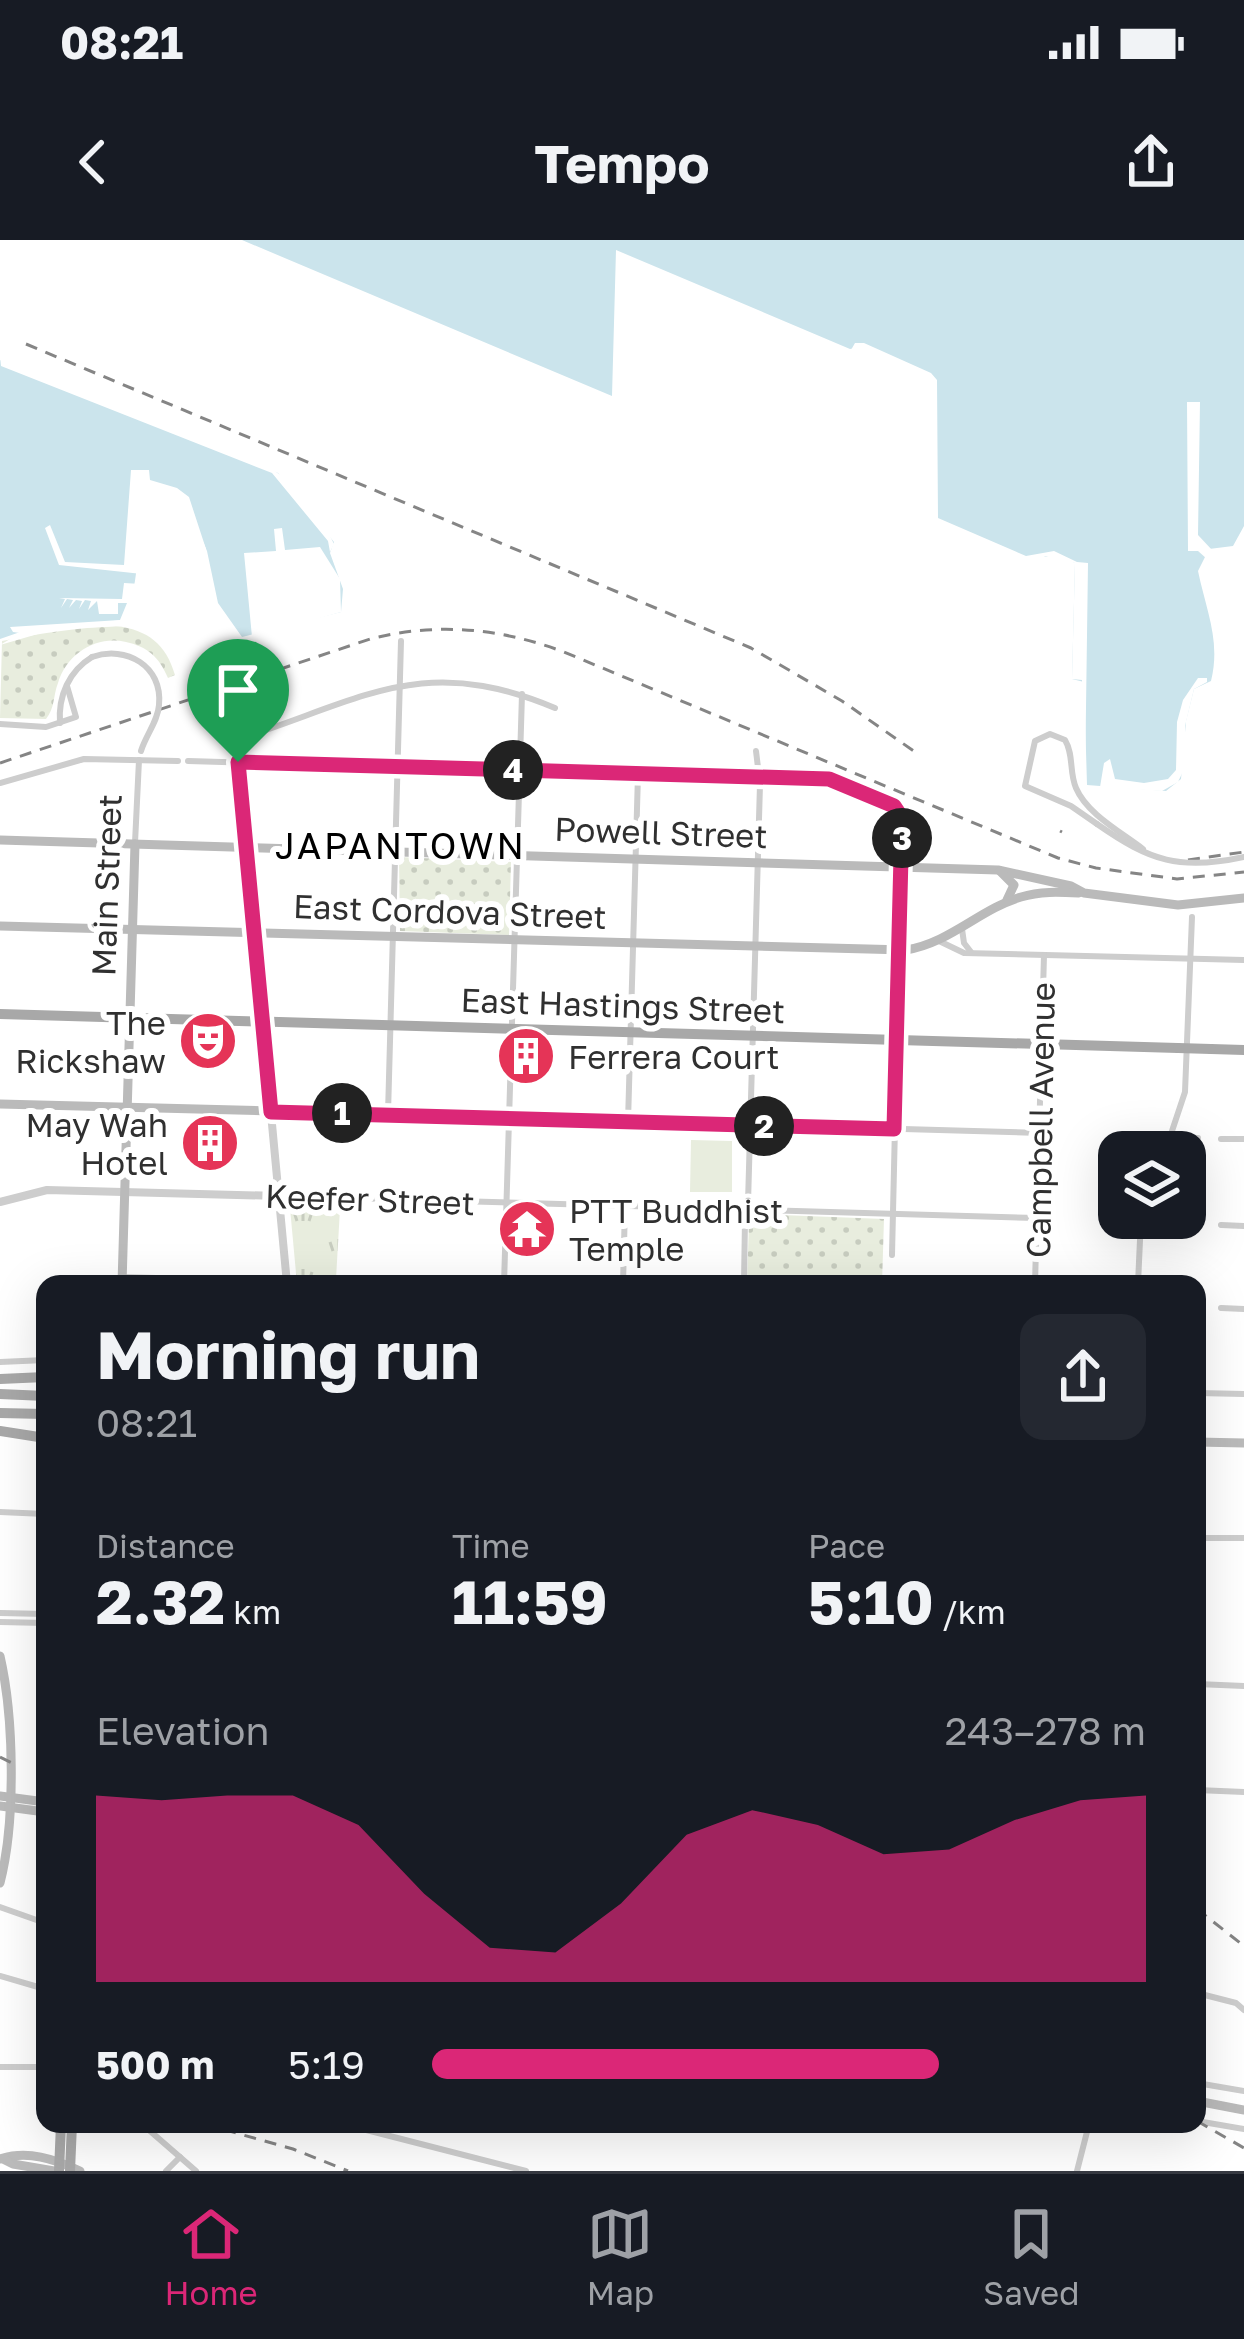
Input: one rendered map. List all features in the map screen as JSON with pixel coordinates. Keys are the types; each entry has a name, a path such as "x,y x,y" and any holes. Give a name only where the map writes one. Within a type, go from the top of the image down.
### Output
{"main road":[{"name":"Powell Street","path":"0,840 998,870 1088,894 1158,903 1193,906 1244,898"},
{"name":"Main Street","path":"122,1275 135,844"},
{"path":"998,870 1014,885 1003,904"},
{"name":"East Cordova Street","path":"0,926 899,950 939,940 1003,904 1036,893 1088,894"},
{"name":"East Hastings Street","path":"0,1014 1244,1050"},
{"path":"0,1104 271,1112"},
{"path":"0,1379 36,1377"},
{"path":"0,1394 36,1396"},
{"path":"0,1413 36,1414"},
{"path":"0,1431 36,1437"},
{"path":"1206,1442 1244,1443"},
{"path":"0,1656 10,1715 0,1882"},
{"path":"4,1801 36,1802"},
{"path":"4,1801 36,1810"},
{"path":"1206,2103 1244,2110"},
{"path":"62,2133 65,2169"},
{"path":"65,2169 71,2133"},
{"path":"2,2159 20,2154 65,2169"}],"street":[{"path":"388,1114 400,641"},
{"name":"Main Street","path":"60,722 67,686 77,668 92,657 111,652 128,655 143,663 155,678 159,709 140,755 135,844"},
{"path":"236,740 400,686 464,681 522,694 555,708"},
{"path":"0,724 38,727 76,717 67,686"},
{"path":"232,694 286,1275"},
{"path":"504,1275 522,694"},
{"path":"1244,858 1188,866 1149,854 1082,799 1073,780 1069,744 1050,734 1035,741 1025,786 1057,799 1137,850 1169,862 1206,864 1244,858"},
{"path":"756,751 746,1198 751,1207 1037,1218"},
{"path":"0,783 78,760 140,755 178,761"},
{"path":"188,761 829,779 894,806 901,813 901,866 892,1255"},
{"path":"628,1122 638,773"},
{"path":"1174,1131 1185,1092 1192,916"},
{"path":"962,928 971,952"},
{"path":"939,940 971,952 1244,961"},
{"name":"Campbell Avenue","path":"1035,1275 1044,955"},
{"path":"271,1112 1040,1133"},
{"path":"1221,1139 1244,1139"},
{"name":"Keefer Street","path":"0,1202 38,1191 730,1209 745,1219 744,1275"},
{"path":"623,1275 625,1206"},
{"path":"1221,1226 1244,1226"},
{"path":"1138,1275 1140,1239"},
{"path":"1221,1308 1244,1309"},
{"path":"0,1362 36,1360"},
{"path":"1206,1393 1244,1394"},
{"path":"0,1512 36,1514"},
{"path":"1206,1538 1244,1538"},
{"path":"0,1617 36,1619"},
{"path":"1206,1684 1244,1686"},
{"path":"1206,1790 1244,1792"},
{"path":"0,1907 36,1920"},
{"path":"0,1976 36,1986"},
{"path":"1206,1996 1244,2009"},
{"path":"0,2067 36,2068"},
{"path":"1206,2085 1244,2091"},
{"path":"1206,2122 1244,2129"},
{"path":"152,2133 196,2171"},
{"path":"378,2133 526,2171"},
{"path":"1077,2171 1088,2133"},
{"path":"166,2171 180,2157"}],"green space":[{"path":"116,626 154,640 175,675 168,678 157,659 141,647 104,641 84,649 68,663 46,719 0,718 2,641"},
{"path":"399,857 511,862 509,935 400,931"},
{"path":"691,1140 732,1141 732,1192 690,1192"},
{"path":"743,1202 757,1214 884,1219 882,1275 747,1275 749,1221 739,1207"},
{"path":"294,1203 336,1203 340,1209 336,1275 296,1275 290,1208"}],"water":[{"path":"242,240 1244,240 1244,526 1233,546 1209,549 1198,571 1211,626 1214,666 1211,681 1194,689 1181,779 1166,791 1087,785 1084,682 1072,679 1075,563 1056,555 1028,559 933,521 931,380 861,347 850,349 616,250 612,396"},
{"path":"0,360 278,473 334,542 330,553 343,589 341,612 242,637 218,603 207,551 183,494 150,484 137,493 136,574 122,620 23,631 0,639"}],"pier":[{"path":"855,343 931,373 937,380 938,518 1026,556 1054,551 1088,563 1085,781 1082,680 1072,679 1075,563 1046,556 1025,565 1015,563 929,526 925,512 926,381 851,350"},
{"path":"0,356 269,467 286,479 329,534 334,544 330,552 328,541 272,473 1,366"},
{"path":"1187,402 1200,402 1198,535 1213,551 1207,559 1198,551 1188,551"},
{"path":"131,470 149,470 150,480 189,497 206,549 183,498 150,488 143,495 142,574 59,565 45,528 50,525 65,562 124,565"},
{"path":"282,528 285,550 320,547 340,579 341,612 252,637 244,553 276,551 274,529"},
{"path":"124,583 141,584 125,626 55,629 0,645 20,633 10,627 120,620 127,603 118,603 118,614 99,614 97,601 88,610 91,601 85,600 79,609 82,601 76,600 69,608 73,600 67,599 61,608 65,599 59,598 122,599"},
{"path":"1198,678 1207,678 1207,682 1194,689 1185,726 1185,767 1178,782 1162,791 1100,787 1104,763 1110,759 1115,779 1144,783 1168,779 1176,770 1177,722 1183,700"}],"railway":[{"path":"26,344 751,648 842,701 918,754"},
{"path":"0,763 370,639 420,630 468,630 516,637 564,652 1058,858 1177,879 1244,872"},
{"path":"1188,860 1244,852"},
{"path":"0,1757 18,1766"},
{"path":"1206,1916 1244,1946"},
{"path":"1206,2126 1244,2148"},
{"path":"236,2133 348,2171"}],"place":[{"name":"The Rickshaw","path":"208,1041"},
{"name":"Ferrera Court","path":"526,1056"},
{"name":"May Wah Hotel","path":"210,1143"},
{"name":"PTT Buddhist Temple","path":"527,1229"}],"district":[{"name":"JAPANTOWN","path":"401,845"}],"route":[{"path":"238,762 829,779 894,806 902,815 902,835 894,1129 271,1112 238,762"}]}
